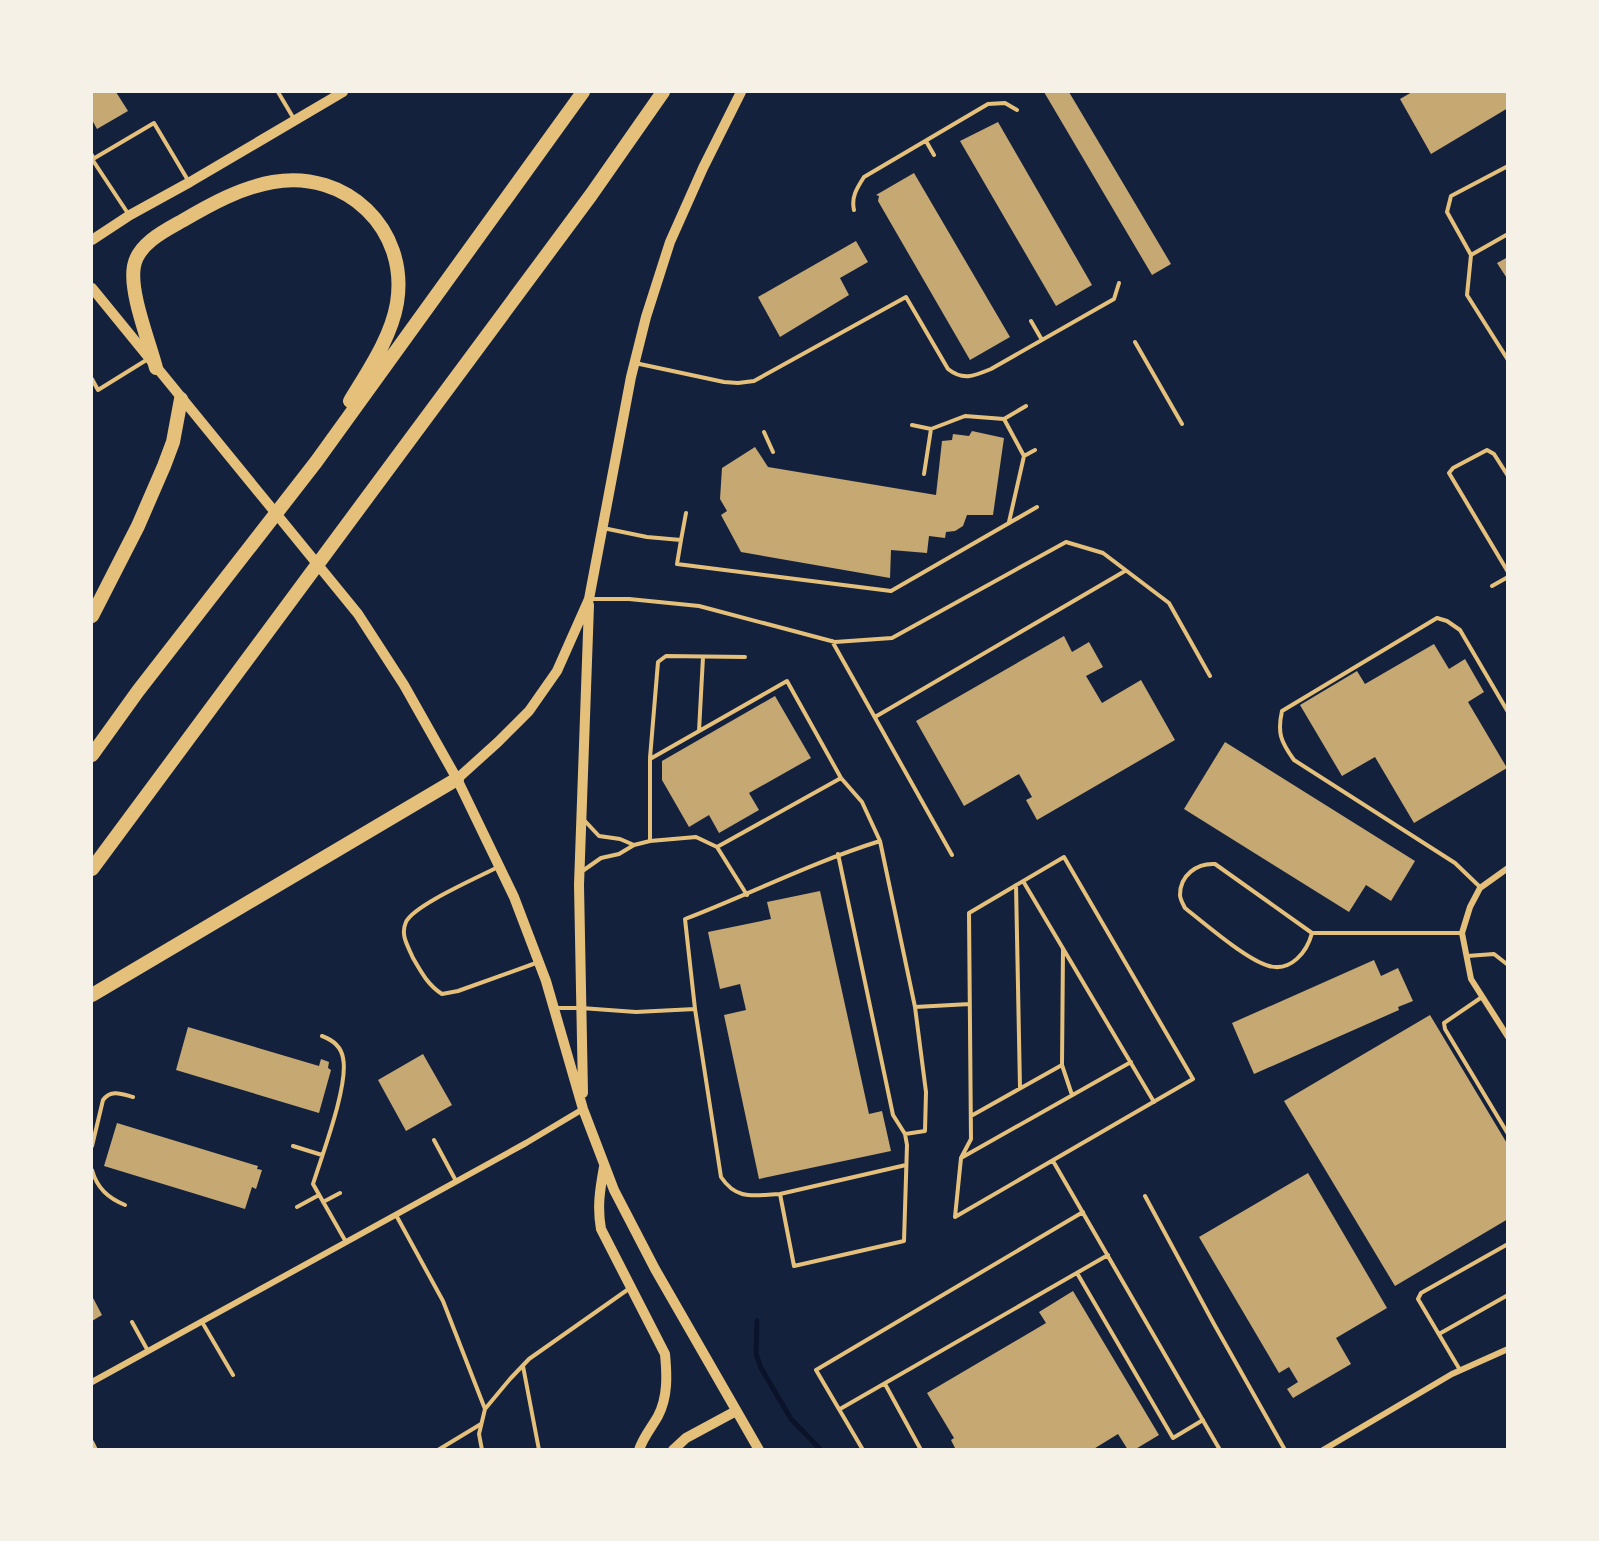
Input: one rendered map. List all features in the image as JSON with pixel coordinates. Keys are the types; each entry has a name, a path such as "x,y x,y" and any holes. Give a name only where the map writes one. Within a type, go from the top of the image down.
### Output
{"highway":[{"path":"92,754 138,691 316,462 583,92"},
{"path":"92,869 591,195 663,92"},
{"path":"152,363 134,286 134,265 144,246 198,211 228,195 252,186 301,180 328,185 344,192 372,214 390,242 398,270 398,296 391,325 376,356 316,462"},
{"path":"92,616 138,526 164,466 173,442 181,399"},
{"path":"92,994 457,779"}],"main road":[{"path":"92,240 130,215 343,92"},
{"path":"583,1109 579,874 589,599 646,317 669,242 741,92"},
{"path":"92,288 358,614 404,685 457,779 514,897 554,1008 583,1109 614,1190 655,1269 759,1449"},
{"path":"457,779 528,711 556,671 589,599"},
{"path":"604,1167 598,1212 601,1229 665,1354 667,1377 664,1400 639,1449"},
{"path":"673,1449 686,1438 736,1411"}],"street":[{"path":"1508,868 1480,888 1470,907 1462,933 1471,979 1508,1037"},
{"path":"92,1382 583,1109"},
{"path":"1323,1449 1460,1370 1508,1348"}],"lane":[{"path":"278,92 294,119"},
{"path":"854,210 855,189 864,177 988,104 1005,104 1017,110"},
{"path":"130,215 92,158 154,123 190,182"},
{"path":"926,141 934,155"},
{"path":"1508,166 1451,196 1447,212 1471,255 1467,295 1508,360"},
{"path":"1471,255 1508,234"},
{"path":"635,363 724,382 754,381 906,297 948,369 957,376 972,376 991,369 1114,299 1119,283"},
{"path":"1031,321 1042,340"},
{"path":"1135,342 1182,424"},
{"path":"92,379 98,390 152,363"},
{"path":"912,425 931,429 965,416 1004,419 1026,406"},
{"path":"1004,419 1024,456 1009,523"},
{"path":"924,474 931,429"},
{"path":"764,432 773,452"},
{"path":"1024,456 1035,450"},
{"path":"1508,476 1494,454 1487,450 1453,468 1449,473 1508,572"},
{"path":"686,513 677,564 891,591 1037,507"},
{"path":"602,528 647,537 681,540"},
{"path":"589,599 629,599 699,606 832,640 892,638 1066,542 1103,553 1169,603 1210,676"},
{"path":"875,717 1125,570"},
{"path":"1492,586 1508,578"},
{"path":"1480,888 1455,863 1294,760 1284,747 1278,728 1282,711 1437,618 1447,621 1460,630 1508,712"},
{"path":"832,640 952,855"},
{"path":"650,841 650,759 658,662 666,656 745,657"},
{"path":"699,731 703,657"},
{"path":"650,759 787,681 841,778 862,802 880,841 915,1006 926,1092 925,1131 905,1134"},
{"path":"717,847 841,778"},
{"path":"581,817 599,836 620,839 634,845"},
{"path":"579,874 601,858 619,854 634,845 650,841 696,837 717,847 747,895"},
{"path":"880,841 838,854 747,895 685,919 695,1009 721,1177 727,1186 740,1195 780,1194 906,1165"},
{"path":"780,1194 794,1266 904,1240 905,1134 893,1115 838,854"},
{"path":"1064,857 1193,1079 955,1217 961,1158 971,1139 969,913 1016,885 1064,857"},
{"path":"1312,933 1309,945 1300,957 1287,965 1272,967 1258,962 1185,908 1180,896 1183,882 1192,869 1203,863 1215,864 1312,933 1462,933"},
{"path":"499,867 417,910 406,922 404,938 431,987 442,994 458,991 538,962"},
{"path":"1023,881 1154,1102"},
{"path":"1016,885 1020,1088"},
{"path":"1063,947 1062,1065 1072,1095"},
{"path":"1467,956 1494,954 1508,965"},
{"path":"1482,997 1444,1023 1445,1029 1508,1134"},
{"path":"915,1006 970,1004"},
{"path":"554,1008 636,1012 695,1009"},
{"path":"322,1036 329,1038 339,1047 344,1060 343,1085 313,1184 346,1242"},
{"path":"961,1158 1131,1062"},
{"path":"971,1116 1062,1065"},
{"path":"92,1146 106,1095 116,1092 133,1097"},
{"path":"434,1140 456,1181"},
{"path":"293,1146 322,1155"},
{"path":"1053,1161 1220,1449"},
{"path":"92,1170 94,1179 102,1191 111,1200 125,1205"},
{"path":"323,1202 340,1193"},
{"path":"297,1207 319,1195"},
{"path":"1145,1196 1214,1324 1286,1449"},
{"path":"863,1449 816,1370 1083,1212"},
{"path":"395,1215 443,1301 485,1409"},
{"path":"1460,1370 1419,1299 1421,1293 1508,1244"},
{"path":"840,1408 1108,1255"},
{"path":"1077,1273 1173,1438 1203,1420"},
{"path":"482,1449 479,1434 485,1409 523,1366 565,1333 631,1288"},
{"path":"1439,1334 1508,1295"},
{"path":"202,1321 233,1375"},
{"path":"132,1322 148,1351"},
{"path":"523,1366 539,1449"},
{"path":"885,1384 921,1449"},
{"path":"438,1449 481,1424"},
{"path":"92,1442 96,1449"}],"building":[{"path":"92,92 116,92 128,111 97,129 92,120"},
{"path":"1044,92 1069,92 1171,264 1152,275"},
{"path":"1412,92 1508,92 1508,108 1431,154 1400,99"},
{"path":"998,122 1092,285 1056,306 960,141"},
{"path":"914,173 1010,337 970,360 878,201 879,196 876,195"},
{"path":"856,241 868,262 840,278 849,295 780,337 758,297"},
{"path":"1508,257 1508,280 1497,263"},
{"path":"972,431 1004,438 993,515 967,515 963,526 955,531 946,532 945,538 929,536 927,553 891,550 890,578 741,552 721,515 727,511 720,499 722,468 755,447 768,467 936,495 942,441 952,440 953,434 969,436"},
{"path":"1064,636 1072,652 1089,642 1103,667 1086,676 1102,703 1141,680 1175,740 1037,820 1026,800 1032,797 1019,774 964,806 916,721"},
{"path":"1434,644 1449,669 1465,659 1484,692 1468,702 1507,768 1414,823 1375,757 1342,776 1300,705 1357,671 1365,684"},
{"path":"775,696 811,758 749,793 759,810 719,833 709,815 689,827 662,780 662,761"},
{"path":"1225,742 1415,861 1391,901 1366,885 1349,912 1184,809"},
{"path":"820,891 869,1114 882,1111 891,1151 759,1179 724,1015 746,1010 740,984 720,989 708,932 771,919 767,902"},
{"path":"1374,960 1381,976 1398,968 1413,1001 1398,1007 1399,1010 1254,1074 1232,1023"},
{"path":"1430,1015 1508,1145 1508,1219 1395,1286 1284,1101"},
{"path":"188,1027 319,1066 321,1059 329,1062 328,1068 331,1070 319,1113 176,1070"},
{"path":"423,1054 452,1105 406,1131 378,1080"},
{"path":"117,1123 258,1166 257,1169 262,1170 256,1189 252,1187 245,1209 104,1166"},
{"path":"1308,1173 1387,1308 1336,1338 1351,1364 1293,1398 1287,1389 1298,1382 1289,1367 1279,1373 1199,1237"},
{"path":"1073,1291 1159,1435 1134,1450 1128,1450 1118,1434 1092,1450 956,1450 951,1440 954,1438 927,1393 1046,1323 1039,1312"},
{"path":"92,1296 102,1315 92,1321"}],"waterway":[{"path":"757,1321 756,1354 761,1368 791,1419 821,1450"}]}
